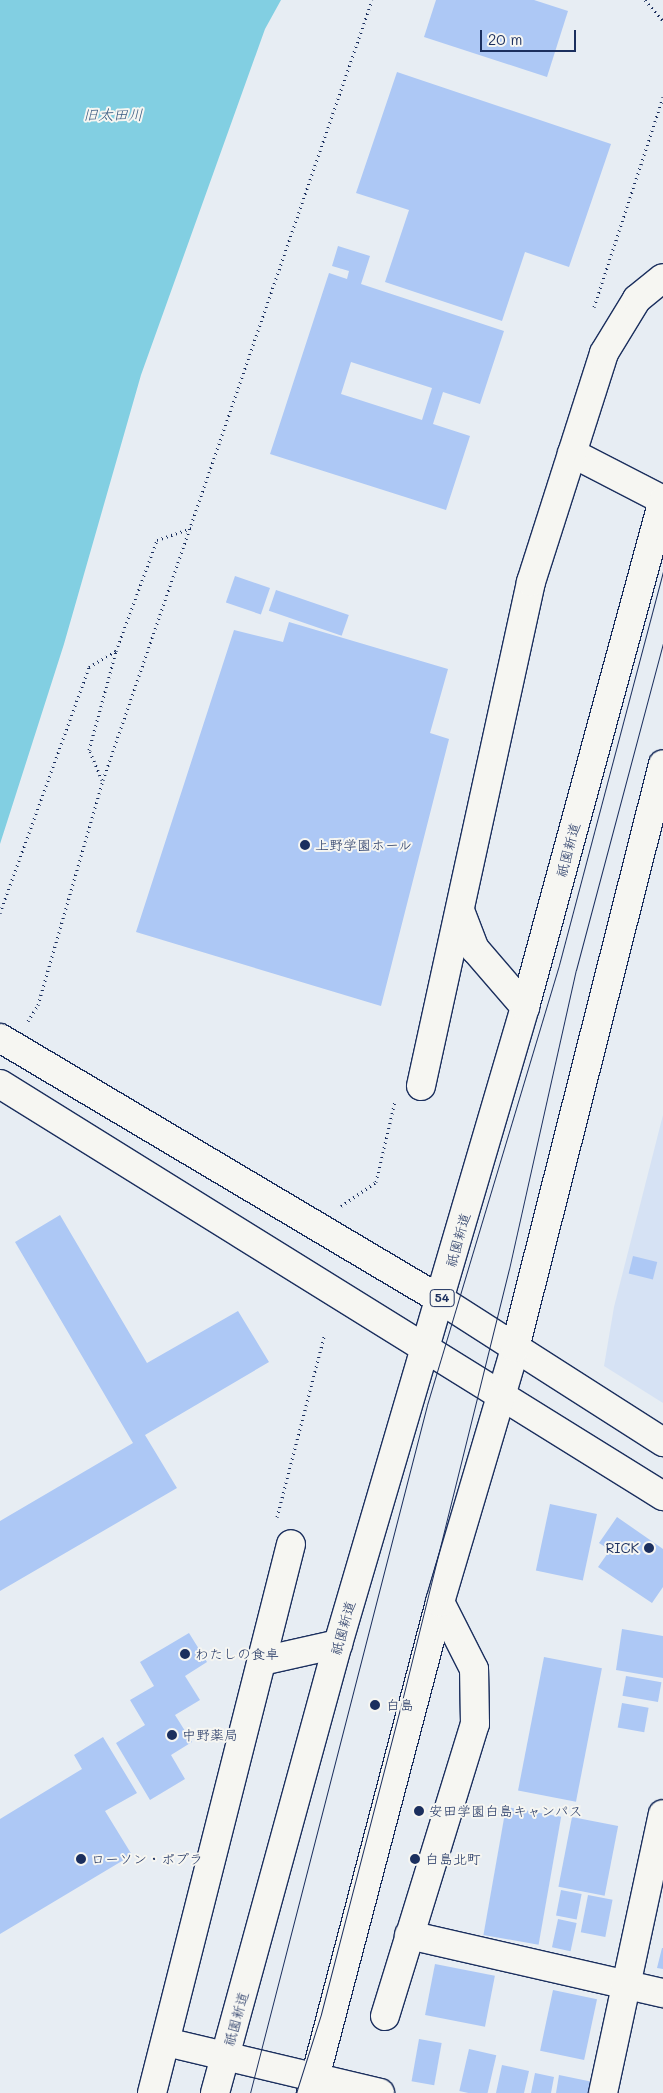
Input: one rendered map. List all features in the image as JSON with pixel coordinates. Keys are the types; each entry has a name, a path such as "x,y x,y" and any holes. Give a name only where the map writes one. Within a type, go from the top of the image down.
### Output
{"main road":[{"path":"421,1086 461,913 531,582 604,353 636,299 663,278"},
{"path":"572,453 663,500"},
{"name":"祇園新道","path":"215,2093 338,1644 425,1348 441,1300 525,1007 663,500"},
{"path":"313,2085 440,1602 515,1348 663,764"},
{"path":"461,913 476,949 525,1007"},
{"path":"0,1038 441,1300 663,1442"},
{"path":"0,1084 663,1496"},
{"path":"152,2093 291,1544"},
{"path":"385,2016 475,1724 474,1669 440,1602"},
{"path":"262,1661 338,1644"},
{"path":"602,2093 663,1814"},
{"path":"409,1935 663,1993"},
{"path":"166,2042 226,2055 313,2085 380,2093"}],"path":[{"path":"26,1025 38,1005 103,780 192,528 372,0"},
{"path":"645,0 663,21"},
{"path":"103,780 89,750 116,651 158,540 192,528"},
{"path":"0,913 89,667 116,651"}],"shaded area":[{"path":"663,1115 663,1403 604,1366 614,1307"}],"water":[{"name":"旧太田川","path":"0,0 281,0 265,29 141,375 64,644 0,844"}],"building":[{"path":"436,0 534,0 568,11 547,77 424,37"},
{"path":"397,72 611,144 569,267 525,252 502,321 385,282 409,210 356,193"},
{"path":"338,246 370,256 361,284 504,331 480,404 443,392 433,424 470,436 446,510 270,454 329,273 347,279 349,271 332,266","holes":["351,362 432,388 422,420 341,394"]},
{"path":"235,576 270,588 261,615 226,602"},
{"path":"276,590 349,615 342,636 269,611"},
{"name":"上野学園ホール","path":"289,622 448,669 430,733 449,739 381,1006 136,932 234,630 283,642"},
{"path":"60,1215 147,1363 238,1311 269,1362 145,1435 177,1488 0,1591 0,1521 133,1443 15,1242"},
{"path":"633,1256 657,1262 653,1280 629,1273"},
{"path":"550,1504 597,1514 583,1580 536,1571"},
{"path":"617,1517 663,1549 663,1587 652,1603 598,1567 610,1550 599,1543"},
{"path":"622,1629 663,1636 663,1678 616,1670"},
{"path":"189,1633 207,1662 185,1676 200,1700 175,1715 192,1742 171,1755 185,1779 150,1800 116,1743 145,1725 130,1700 154,1686 140,1662"},
{"path":"544,1657 602,1668 576,1802 518,1791"},
{"path":"626,1676 661,1682 658,1702 623,1696"},
{"path":"622,1703 649,1708 644,1732 618,1728"},
{"path":"103,1737 137,1793 105,1811 132,1855 0,1934 0,1819 82,1769 74,1755"},
{"path":"506,1807 561,1817 539,1945 483,1935"},
{"path":"572,1817 618,1826 605,1896 558,1887"},
{"path":"561,1890 582,1894 577,1920 556,1916"},
{"path":"588,1895 613,1900 605,1937 581,1932"},
{"path":"558,1919 577,1923 571,1951 552,1947"},
{"path":"663,1948 663,1969 657,1968"},
{"path":"435,1964 495,1976 485,2027 425,2015"},
{"path":"553,1990 597,1999 584,2060 540,2051"},
{"path":"419,2039 442,2043 434,2085 412,2081"},
{"path":"469,2049 496,2055 488,2093 459,2091"},
{"path":"502,2065 529,2071 524,2093 496,2093"},
{"path":"535,2073 554,2077 551,2093 531,2093"},
{"path":"559,2075 593,2082 591,2093 556,2093"}],"tram line":[{"path":"250,2093 427,1405 559,965 663,572"},
{"path":"296,2093 321,2014 400,1709 509,1269 576,970 663,643"}],"place":[{"name":"上野学園ホール","path":"305,845"},
{"name":"RICK","path":"649,1548"},
{"name":"わたしの食卓","path":"185,1654"},
{"name":"白島","path":"375,1705"},
{"name":"中野薬局","path":"172,1735"},
{"name":"安田学園白島キャンパス","path":"419,1811"},
{"name":"ローソン・ポプラ","path":"81,1859"},
{"name":"白島北町","path":"415,1859"}]}
